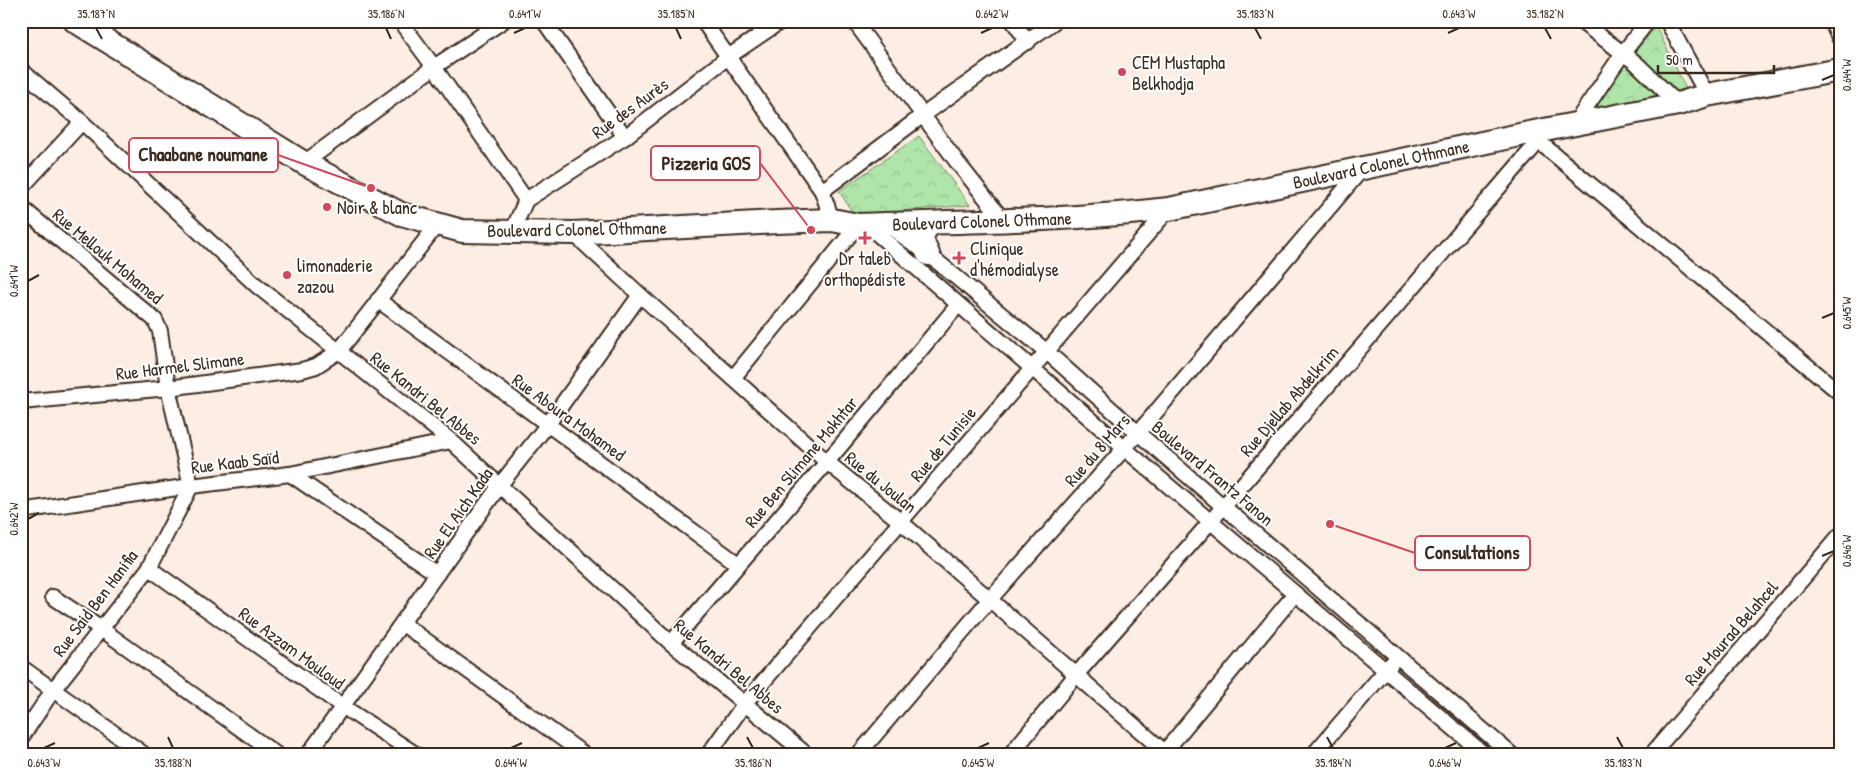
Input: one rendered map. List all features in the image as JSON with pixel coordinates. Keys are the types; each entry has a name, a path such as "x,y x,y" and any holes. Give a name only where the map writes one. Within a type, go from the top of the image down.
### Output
{"main road":[{"name":"Boulevard Colonel Othmane","path":"82,23 304,162 401,214 462,231 573,233 832,220 870,225 1086,217 1169,209 1362,168 1534,137 1574,125 1678,104 1707,95 1840,70"},
{"path":"928,254 922,242 922,235 932,223"}],"street":[{"path":"400,21 526,200 512,232"},
{"path":"304,162 434,67 503,21"},
{"path":"544,21 625,137"},
{"path":"703,21 822,191 832,220"},
{"name":"Rue des Aurès","path":"526,200 625,137 728,58 781,21"},
{"path":"854,21 922,116 1003,220"},
{"path":"1013,21 1028,42"},
{"path":"822,191 922,116 1055,21"},
{"path":"1580,21 1636,63 1678,104"},
{"path":"1574,125 1623,53 1648,21"},
{"path":"1667,21 1707,95"},
{"path":"1831,21 1840,39"},
{"name":"Rue Kandri Bel Abbes","path":"21,70 82,122 256,285 451,441 671,643 806,755"},
{"path":"21,188 82,122"},
{"path":"1534,137 1840,392"},
{"name":"Rue Djellab Abdelkrim","path":"1010,755 1076,674 1224,506 1534,137"},
{"name":"Rue du 8 Mars","path":"858,755 990,599 1138,433 1362,168"},
{"name":"Rue Mellouk Mohamed","path":"21,207 155,320 160,331 168,388 191,486"},
{"name":"Rue de Tunisie","path":"708,755 745,703 1169,209"},
{"name":"Rue Harmel Slimane","path":"21,402 168,388 302,370 316,366 339,351 437,225"},
{"path":"733,378 870,225 958,305 1485,755"},
{"name":"Boulevard Frantz Fanon","path":"870,225 928,254 1047,352 1138,433 1512,755"},
{"name":"Rue du Joulan","path":"573,233 827,462 901,522 1165,754"},
{"name":"Rue El Aich Kada","path":"308,755 403,624 500,485 548,424 640,295"},
{"name":"Rue Aboura Mohamed","path":"378,300 738,564"},
{"name":"Rue Ben Slimane Mokhtar","path":"671,643 827,462 958,305"},
{"name":"Rue Kaab Saïd","path":"21,511 191,486 290,474 451,441"},
{"path":"290,474 437,574"},
{"name":"Rue Said Ben Hanifia","path":"21,738 53,690 148,568 191,486"},
{"name":"Rue Mourad Belahcel","path":"1652,755 1840,535"},
{"name":"Rue Azzam Mouloud","path":"148,568 342,706 417,755"},
{"path":"1165,754 1295,594"},
{"path":"52,597 100,628 277,755"},
{"path":"1335,628 1348,613"},
{"path":"403,624 586,755"},
{"path":"1313,755 1398,656"},
{"path":"21,667 145,755"}],"green space":[{"path":"1656,26 1688,93 1586,113"},
{"path":"919,136 970,205 854,215 839,191"}],"place":[{"name":"CEM Mustapha Belkhodja","path":"1122,72"},
{"name":"Chaabane noumane","path":"371,188"},
{"name":"Noir & blanc","path":"327,207"},
{"name":"Pizzeria GOS","path":"811,230"},
{"name":"Dr taleb orthopédiste","path":"865,238"},
{"name":"Clinique d'hémodialyse","path":"959,258"},
{"name":"limonaderie zazou","path":"287,275"},
{"name":"Consultations","path":"1330,524"}]}
